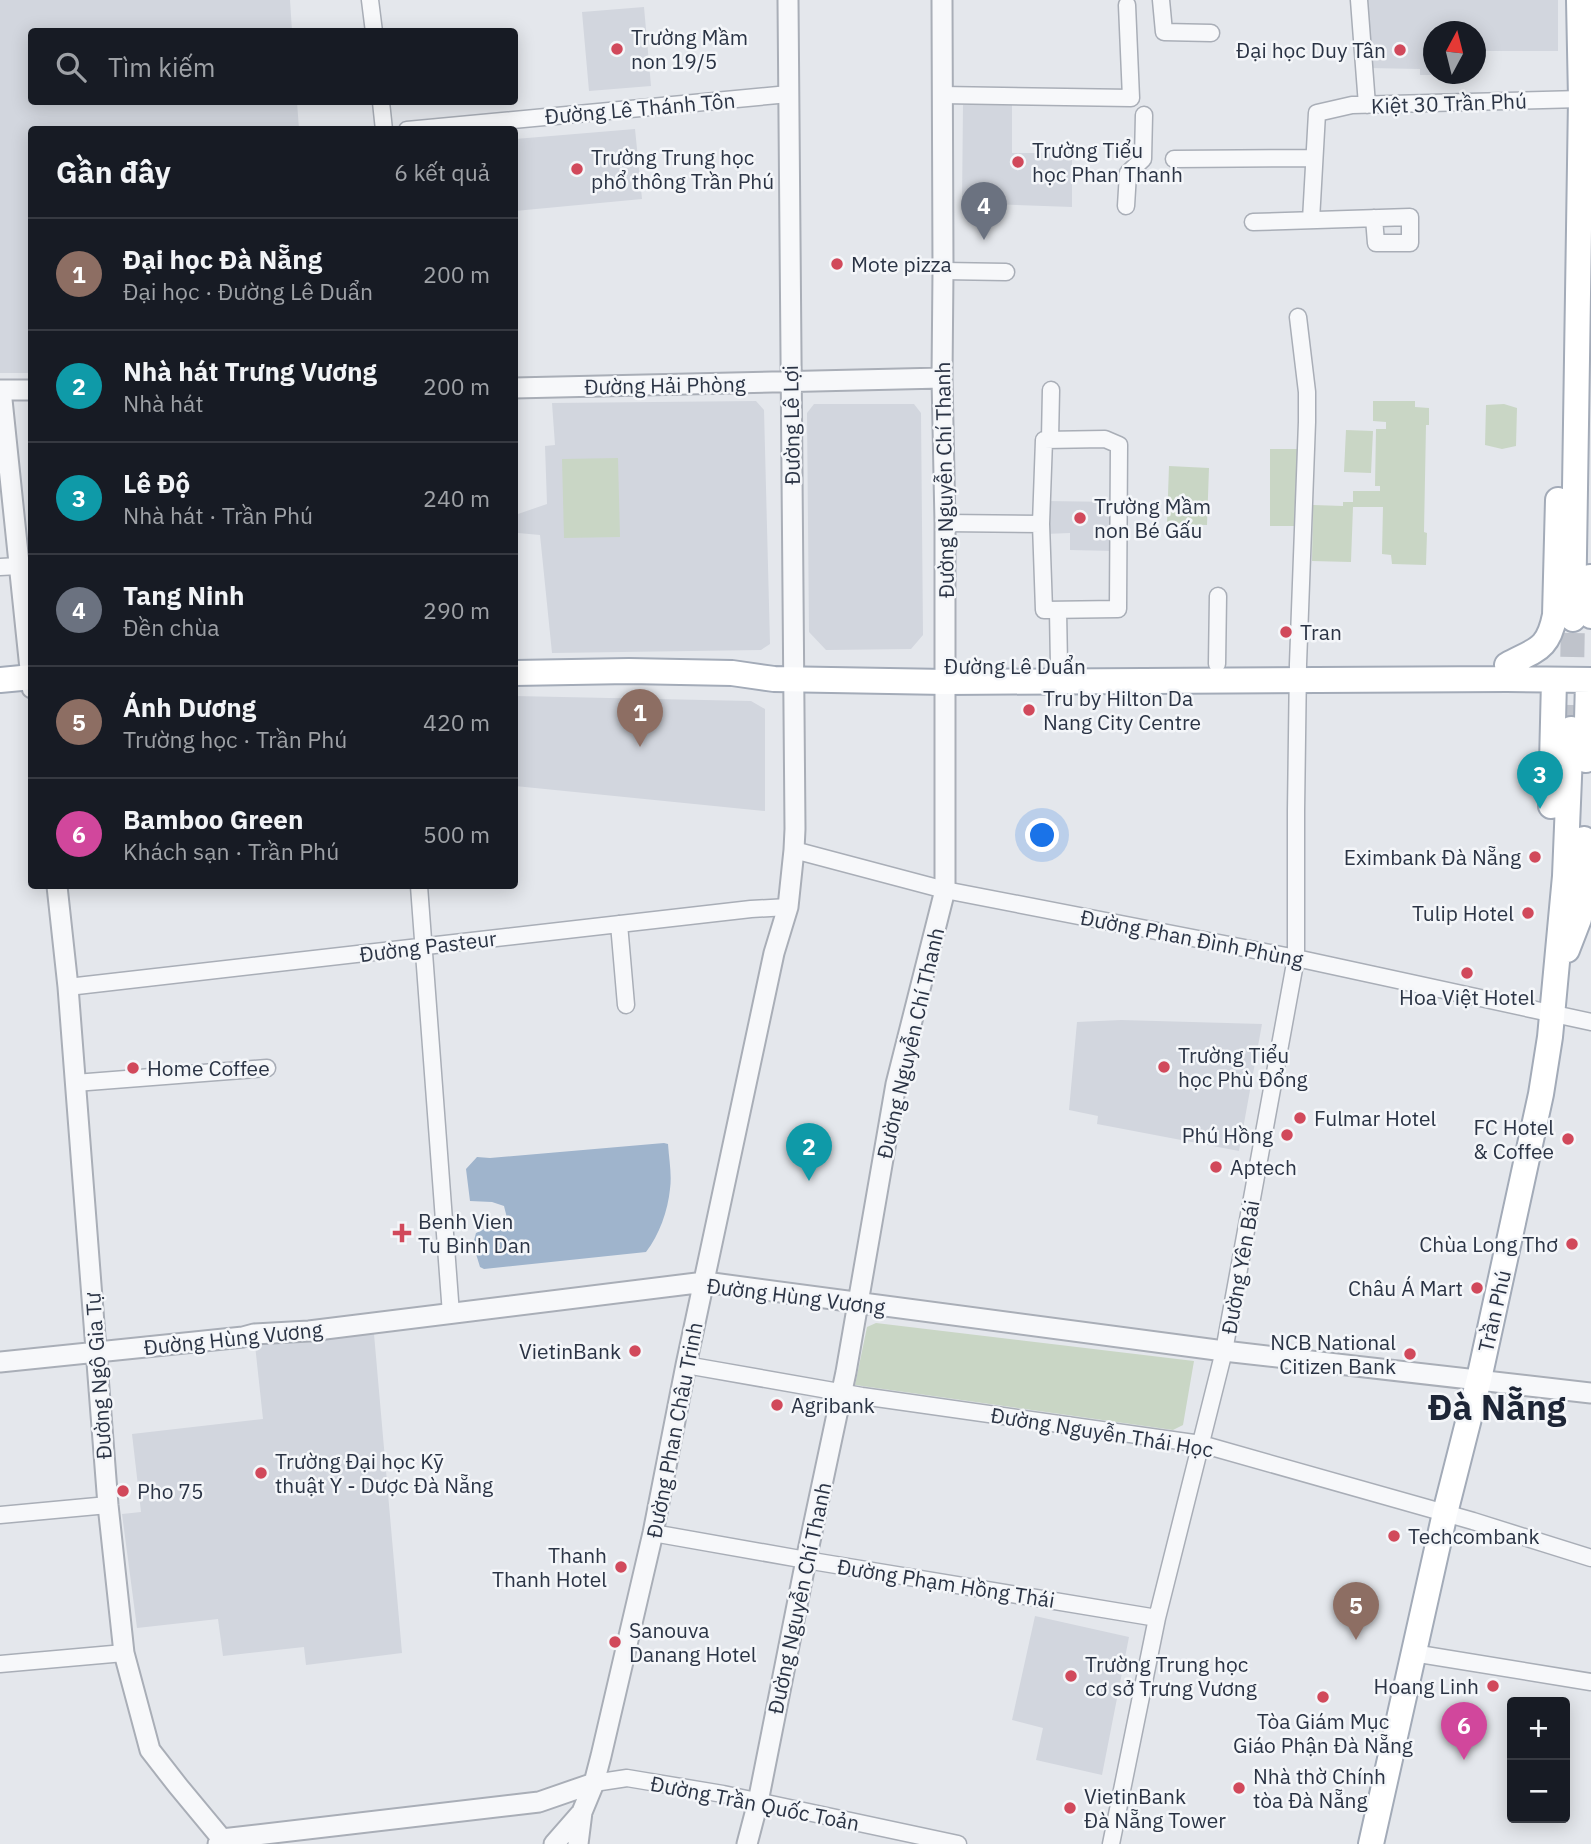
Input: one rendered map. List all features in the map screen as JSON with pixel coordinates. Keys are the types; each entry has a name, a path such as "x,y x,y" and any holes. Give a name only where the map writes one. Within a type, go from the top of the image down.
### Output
{"main road":[{"path":"1579,0 1581,99 1578,304 1582,617"},
{"path":"1578,304 1591,389"},
{"path":"1562,724 1537,696 1507,672 1539,648 1551,633 1555,615 1561,403 1578,304"},
{"path":"1582,617 1589,606 1591,538"},
{"name":"Đường Lê Duẩn","path":"946,674 1059,666 1217,664 1298,672"},
{"name":"Đường Lê Duẩn","path":"518,673 732,673 774,679 794,672 1507,672 1590,675"},
{"name":"Đường Lê Duẩn","path":"1507,672 1554,680 1590,675"},
{"path":"1555,984 1579,919 1590,675"},
{"path":"0,680 28,681"},
{"name":"Trần Phú","path":"1370,1844 1445,1513 1479,1379 1539,1107 1552,1014 1565,876 1562,724 1554,680"}],"street":[{"path":"370,0 374,28"},
{"name":"Đường Lê Lợi","path":"788,0 791,381 797,491 794,850"},
{"name":"Đường Nguyễn Chí Thanh","path":"747,1844 758,1802 842,1392 896,1084 945,890 942,0"},
{"path":"1161,0 1164,32 1211,33"},
{"path":"1359,0 1367,106"},
{"path":"942,95 1131,98 1127,5"},
{"name":"Đường Lê Thánh Tôn","path":"449,126 789,94"},
{"name":"Kiệt 30 Trần Phú","path":"1314,158 1317,113 1352,105 1581,99"},
{"path":"381,105 384,126"},
{"path":"1126,206 1128,173 1143,159 1144,115"},
{"path":"1174,159 1314,158 1311,220"},
{"path":"1253,222 1374,218"},
{"path":"943,271 1006,272"},
{"name":"Đường Yên Bái","path":"1111,1844 1157,1618 1224,1351 1296,958 1298,672 1307,422 1307,391 1298,317"},
{"name":"Đường Hải Phòng","path":"518,388 942,378"},
{"path":"28,390 1,390 9,567 28,665"},
{"path":"1047,439 1105,439 1119,445 1118,609 1044,610 1041,524 1047,439 1051,390"},
{"path":"945,523 1041,524"},
{"path":"1217,596 1217,664"},
{"path":"1058,610 1059,666"},
{"name":"Đường Phan Đình Phùng","path":"794,850 945,890 1296,958 1591,1022"},
{"name":"Đường Phan Châu Trinh","path":"578,1844 582,1812 594,1783 653,1533 774,953 788,907 794,850"},
{"name":"Đường Ngô Gia Tự","path":"57,889 68,987 108,1505 124,1653 150,1750 220,1841"},
{"path":"419,889 451,1314"},
{"name":"Đường Pasteur","path":"68,987 788,907"},
{"path":"619,924 626,1005"},
{"path":"75,1083 267,1068"},
{"name":"Đường Hùng Vương","path":"0,1362 254,1334 309,1331 705,1282 1224,1351 1591,1392"},
{"name":"Đường Nguyễn Thái Học","path":"686,1365 842,1392 1200,1444 1445,1513 1591,1558"},
{"path":"0,1515 108,1505"},
{"name":"Đường Phạm Hồng Thái","path":"653,1533 1157,1618"},
{"path":"0,1664 124,1653"},
{"path":"1413,1653 1591,1682"},
{"name":"Đường Trần Quốc Toản","path":"594,1783 627,1778 723,1794 925,1841 958,1844"},
{"path":"220,1841 539,1802 594,1783"},
{"path":"554,1844 582,1812"}],"shaded area":[{"path":"0,0 290,0 292,28 28,28 28,105 297,105 299,126 28,126 28,373 0,373"},
{"path":"1364,0 1558,0 1558,51 1486,51 1486,21 1423,21 1423,75 1420,75 1420,69 1368,68"},
{"name":"Trường Mầm non 19/5","path":"644,7 651,86 589,91 582,12"},
{"name":"Trường Tiểu học Phan Thanh","path":"963,105 1012,105 1012,153 1072,153 1072,207 962,203"},
{"name":"Trường Trung học phổ thông Trần Phú","path":"635,129 642,199 518,211 518,139"},
{"path":"756,401 764,410 770,644 761,650 552,653 540,535 518,533 518,514 547,504 545,446 555,445 552,403"},
{"path":"814,404 914,404 921,413 923,635 911,649 826,650 809,632 807,413"},
{"name":"Trường Mầm non Bé Gấu","path":"1045,501 1116,502 1114,551 1070,550 1070,533 1045,534"},
{"path":"518,696 751,701 765,709 765,811 518,786"},
{"name":"Trường Tiểu học Phù Đổng","path":"1121,1020 1262,1024 1239,1151 1097,1124 1098,1116 1069,1110 1077,1022"},
{"name":"Trường Đại học Kỹ thuật Y - Dược Đà Nẵng","path":"374,1334 402,1653 306,1665 304,1647 223,1656 218,1619 137,1628 122,1514 141,1512 132,1434 263,1419 255,1345"},
{"name":"Trường Trung học cơ sở Trưng Vương","path":"1035,1616 1129,1637 1102,1775 1036,1760 1043,1728 1012,1720"}],"green space":[{"path":"1373,401 1415,401 1415,407 1429,408 1429,425 1426,425 1426,565 1392,564 1391,555 1382,554 1383,507 1353,507 1351,562 1312,561 1313,505 1343,506 1343,502 1353,502 1353,491 1380,491 1380,486 1375,486 1376,429 1386,429 1386,422 1373,421"},
{"path":"1504,404 1517,408 1516,446 1502,449 1485,445 1486,405"},
{"path":"1346,430 1373,431 1371,473 1344,472"},
{"path":"1270,449 1298,449 1299,526 1270,526"},
{"path":"618,458 620,537 564,538 562,459"},
{"path":"1169,466 1209,468 1207,525 1167,524"},
{"path":"876,1323 1194,1361 1183,1425 1173,1430 855,1385 867,1327"}],"water":[{"path":"668,1144 671,1184 669,1197 659,1231 646,1252 484,1269 480,1267 473,1244 476,1233 507,1218 504,1206 492,1202 470,1201 466,1169 477,1157"}],"tunnel":[{"path":"1571,729 1573,619"}],"place":[{"name":"Trường Mầm non 19/5","path":"617,49"},
{"name":"Đại học Duy Tân","path":"1400,50"},
{"name":"Trường Tiểu học Phan Thanh","path":"1018,162"},
{"name":"Trường Trung học phổ thông Trần Phú","path":"577,169"},
{"name":"Tang Ninh","path":"984,240"},
{"name":"Mote pizza","path":"837,264"},
{"name":"Trường Mầm non Bé Gấu","path":"1080,518"},
{"name":"Tran","path":"1286,632"},
{"name":"Tru by Hilton Da Nang City Centre","path":"1029,710"},
{"name":"Đại học Đà Nẵng","path":"640,747"},
{"name":"Lê Độ","path":"1540,809"},
{"name":"Eximbank Đà Nẵng","path":"1535,857"},
{"name":"Tulip Hotel","path":"1528,913"},
{"name":"Hoa Việt Hotel","path":"1467,973"},
{"name":"Trường Tiểu học Phù Đổng","path":"1164,1067"},
{"name":"Home Coffee","path":"133,1068"},
{"name":"Fulmar Hotel","path":"1300,1118"},
{"name":"Phú Hồng","path":"1287,1135"},
{"name":"FC Hotel & Coffee","path":"1568,1139"},
{"name":"Aptech","path":"1216,1167"},
{"name":"Nhà hát Trưng Vương","path":"809,1181"},
{"name":"Benh Vien Tu Binh Dan","path":"402,1233"},
{"name":"Chùa Long Thơ","path":"1572,1244"},
{"name":"Châu Á Mart","path":"1477,1288"},
{"name":"VietinBank","path":"635,1351"},
{"name":"NCB National Citizen Bank","path":"1410,1354"},
{"name":"Agribank","path":"777,1405"},
{"name":"Trường Đại học Kỹ thuật Y - Dược Đà Nẵng","path":"261,1473"},
{"name":"Pho 75","path":"123,1491"},
{"name":"Techcombank","path":"1394,1536"},
{"name":"Thanh Thanh Hotel","path":"621,1567"},
{"name":"Ánh Dương","path":"1356,1640"},
{"name":"Sanouva Danang Hotel","path":"615,1642"},
{"name":"Trường Trung học cơ sở Trưng Vương","path":"1071,1676"},
{"name":"Hoang Linh","path":"1493,1686"},
{"name":"Tòa Giám Mục Giáo Phận Đà Nẵng","path":"1323,1697"},
{"name":"Bamboo Green","path":"1464,1760"},
{"name":"Nhà thờ Chính tòa Đà Nẵng","path":"1239,1788"},
{"name":"VietinBank Đà Nẵng Tower","path":"1070,1808"}],"district":[{"name":"Đà Nẵng","path":"1497,1407"}]}
